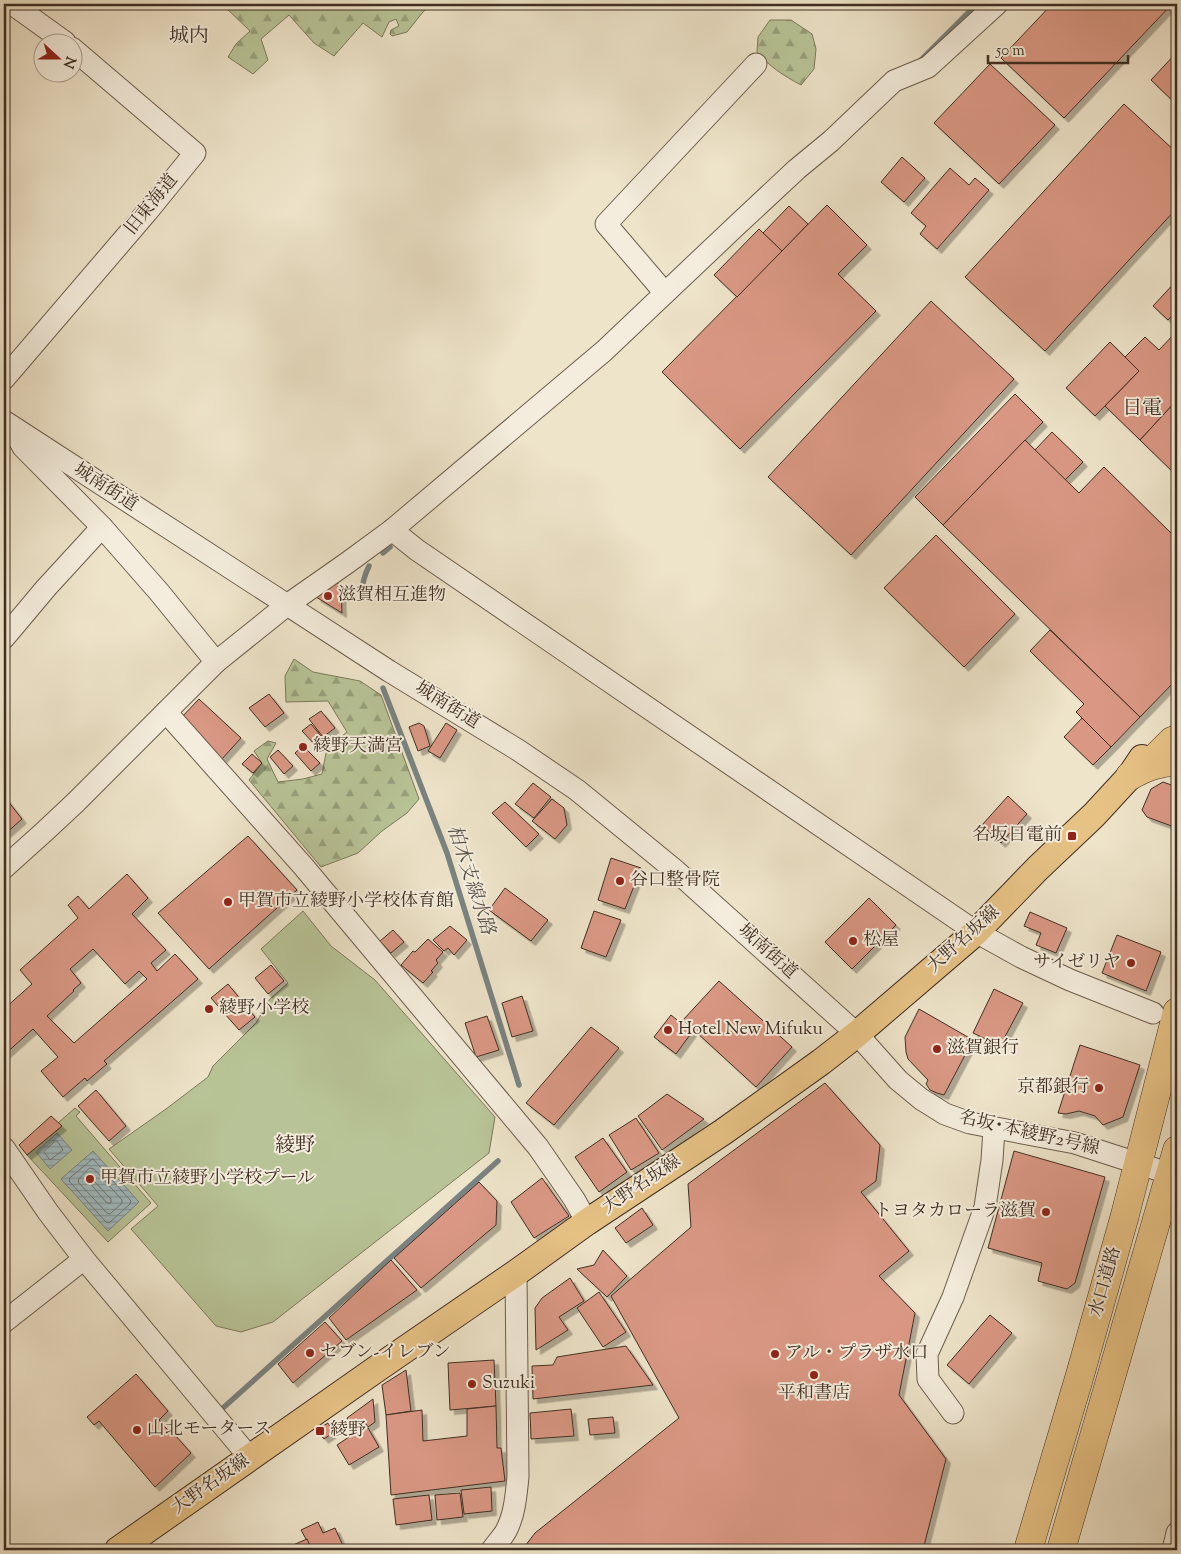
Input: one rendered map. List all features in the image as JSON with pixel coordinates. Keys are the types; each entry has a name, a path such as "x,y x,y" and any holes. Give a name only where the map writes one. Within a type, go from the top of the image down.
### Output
{"highway":[{"path":"1138,771 1172,740 1177,739"},
{"path":"1138,771 1163,762 1177,762"},
{"name":"水口道路","path":"1028,1550 1080,1375 1138,1162 1165,1013"},
{"name":"水口道路","path":"1061,1550 1175,1166"}],"main road":[{"name":"大野名坂線","path":"118,1550 516,1274 587,1222 723,1132 857,1034 976,932 1038,868 1138,771 1140,760 1166,734 1177,726"}],"street":[{"path":"12,4 51,32"},
{"path":"4,868 44,832 216,662 287,604 392,530 604,351 894,81 928,66 997,4"},
{"name":"旧東海道","path":"4,380 195,153 82,57"},
{"path":"665,293 606,224 756,64"},
{"path":"6,423 23,447 102,527 159,592 216,662"},
{"name":"城南街道","path":"6,423 578,790 676,871 857,1034"},
{"path":"4,638 46,588 102,527"},
{"path":"392,530 417,550 976,932 1070,980 1165,1013"},
{"path":"166,712 303,866 538,1147 574,1199 587,1222"},
{"name":"名坂･本綾野2号線","path":"857,1034 898,1080 920,1100 946,1114 994,1129 1075,1143 1138,1162 1175,1166"},
{"path":"953,1413 928,1379 927,1354 953,1298 985,1207 992,1160 994,1129"},
{"path":"7,1159 84,1259 250,1458"},
{"path":"4,1322 84,1259"},
{"path":"492,1550 506,1532 516,1502 518,1477 516,1274"},
{"path":"1173,1550 1177,1534"}],"green space":[{"path":"222,4 432,4 407,32 392,36 390,34 391,30 399,26 396,19 389,22 382,37 363,23 334,56 314,43 289,15 261,39 268,60 253,74 228,57 236,44 250,31"},
{"path":"770,20 791,20 812,34 816,49 814,69 801,85 778,71 757,52 758,37"},
{"path":"294,659 313,672 360,681 381,695 419,799 407,813 382,831 358,853 321,867 249,780 262,763 254,751 268,741 276,743 267,759 278,782 303,779 322,774 327,748 347,732 328,701 286,702 285,676"},
{"path":"303,911 331,946 375,980 495,1117 489,1153 273,1322 241,1332 216,1326 131,1229 158,1206 109,1149 208,1077 213,1066 256,1023 270,999 288,983 261,949"},
{"name":"甲賀市立綾野小学校プール","path":"75,1108 80,1112 76,1116 151,1203 108,1242 27,1155 61,1127 58,1123"}],"water":[{"path":"57,1133 72,1150 50,1169 36,1152"},
{"path":"93,1151 139,1202 108,1231 61,1179"}],"building":[{"path":"1052,4 1172,4 1064,118 1001,58"},
{"path":"1177,52 1177,105 1151,80"},
{"path":"990,64 1055,125 999,184 934,123"},
{"path":"1124,104 1177,153 1177,208 1045,351 965,277"},
{"path":"902,157 925,178 904,202 881,182"},
{"path":"950,168 969,185 975,178 989,190 937,249 920,234 926,226 911,213"},
{"path":"827,205 867,245 838,274 876,311 740,449 662,372"},
{"path":"789,206 808,224 782,251 763,233"},
{"path":"759,229 782,251 737,297 714,275"},
{"path":"1177,280 1177,310 1168,320 1153,306"},
{"path":"931,301 1014,379 851,555 768,477"},
{"path":"1177,331 1177,400 1140,440 1105,406 1139,371 1125,357 1145,337 1159,350"},
{"path":"1110,342 1139,371 1095,416 1066,388"},
{"path":"1015,394 1043,422 943,525 915,497"},
{"path":"1177,400 1177,476 1140,440"},
{"path":"1052,432 1083,462 1065,480 1035,450"},
{"path":"1025,440 1079,493 1104,467 1177,539 1177,679 1140,717 943,525"},
{"path":"936,535 1015,614 964,667 884,588"},
{"name":"滋賀相互進物","path":"332,581 341,585 342,613 316,597"},
{"path":"1050,630 1140,717 1111,747 1076,712 1084,704 1030,651"},
{"path":"269,694 284,713 265,727 249,708"},
{"path":"199,699 241,738 221,760 179,720"},
{"path":"321,711 335,728 323,737 309,719"},
{"path":"1082,718 1111,747 1093,765 1064,737"},
{"path":"419,723 424,726 430,746 418,751 409,727"},
{"path":"446,723 457,730 440,758 428,751"},
{"path":"311,724 326,742 318,748 302,731"},
{"path":"303,746 320,763 311,771 295,753"},
{"path":"278,750 293,766 284,774 270,757"},
{"path":"252,754 262,763 253,773 242,764"},
{"path":"1163,782 1177,787 1177,828 1147,817 1142,810 1151,789"},
{"path":"533,783 551,797 534,818 515,804"},
{"path":"4,796 22,819 4,835"},
{"path":"1008,796 1027,814 1001,843 982,825"},
{"path":"552,799 564,808 567,825 555,839 532,821"},
{"path":"505,802 539,834 526,847 492,813"},
{"name":"甲賀市立綾野小学校体育館","path":"248,836 297,890 209,969 158,913"},
{"path":"611,858 641,868 625,909 598,900"},
{"path":"127,874 148,898 132,914 166,950 151,963 157,971 175,954 198,979 104,1061 107,1064 87,1081 85,1078 63,1097 41,1071 58,1057 33,1029 4,1055 4,1009 32,984 20,970 78,918 68,905 78,896 89,909","holes":["93,949 125,984 139,971 147,979 74,1043 47,1016 81,983 70,969"]},
{"path":"505,888 548,920 531,941 489,910"},
{"path":"869,898 896,925 852,969 825,942"},
{"path":"594,911 621,920 606,957 581,948"},
{"path":"1030,912 1067,928 1056,953 1036,945 1041,933 1024,926"},
{"path":"450,926 467,940 454,955 448,948 444,951 433,940"},
{"path":"393,930 404,942 391,953 380,941"},
{"name":"サイゼリヤ","path":"1117,935 1161,952 1146,991 1102,973"},
{"path":"428,939 443,952 436,960 438,963 431,971 433,972 423,983 401,965 413,951 415,952"},
{"path":"271,965 284,981 268,994 255,978"},
{"path":"719,981 792,1047 756,1087 683,1020"},
{"path":"228,984 255,1017 239,1030 211,998"},
{"path":"994,989 1023,1003 1000,1046 973,1033"},
{"path":"522,996 533,1031 512,1037 502,1003"},
{"name":"滋賀銀行","path":"919,1009 973,1040 944,1095 930,1090 926,1084 928,1080 908,1059 905,1037"},
{"path":"671,1015 692,1032 676,1054 654,1037"},
{"path":"487,1016 499,1050 476,1057 465,1023"},
{"path":"591,1027 619,1048 554,1125 526,1103"},
{"name":"京都銀行","path":"1080,1045 1140,1065 1123,1117 1103,1125 1095,1116 1079,1111 1066,1114 1058,1113"},
{"name":"アル・プラザ水口","path":"825,1083 880,1145 876,1181 861,1192 909,1251 879,1276 915,1313 899,1395 946,1459 923,1550 522,1550 535,1533 679,1418 611,1296 691,1227 688,1184"},
{"path":"96,1090 126,1126 109,1141 78,1106"},
{"path":"667,1094 704,1119 662,1150 638,1116"},
{"path":"51,1116 62,1126 27,1155 19,1145"},
{"path":"636,1118 659,1153 631,1170 609,1135"},
{"path":"603,1138 627,1172 599,1192 575,1157"},
{"name":"トヨタカローラ滋賀","path":"1014,1151 1105,1177 1075,1283 1067,1289 1038,1281 1042,1263 988,1248"},
{"path":"542,1178 569,1216 534,1238 511,1202"},
{"path":"479,1182 497,1201 496,1225 421,1288 394,1258"},
{"path":"642,1208 653,1225 626,1243 615,1228"},
{"path":"603,1250 627,1276 607,1297 577,1269 594,1265"},
{"path":"391,1260 417,1290 346,1340 329,1318"},
{"path":"570,1278 584,1301 559,1317 568,1330 536,1350 535,1308 542,1298"},
{"path":"599,1292 626,1332 603,1347 577,1308"},
{"path":"990,1315 1012,1333 969,1384 947,1365"},
{"name":"セブン-イレブン","path":"325,1322 342,1341 293,1383 278,1364"},
{"path":"626,1346 653,1385 533,1399 532,1366 553,1365 557,1357"},
{"name":"Suzuki","path":"494,1360 496,1406 450,1410 448,1363"},
{"path":"406,1370 411,1411 386,1415 382,1385"},
{"name":"山北モータース","path":"136,1374 168,1411 159,1420 191,1453 155,1487 99,1421 94,1425 87,1417"},
{"path":"373,1399 375,1422 368,1427 364,1421 353,1426 347,1418"},
{"path":"496,1406 497,1448 501,1448 505,1481 391,1495 386,1415 422,1410 423,1441 467,1436 467,1409"},
{"path":"571,1409 574,1436 531,1439 530,1413"},
{"path":"613,1417 615,1433 590,1435 588,1419"},
{"path":"364,1421 379,1447 349,1465 337,1445 352,1435 348,1429"},
{"path":"328,1423 334,1432 324,1439 317,1430"},
{"path":"491,1487 492,1511 464,1514 461,1490"},
{"path":"460,1493 463,1517 437,1520 435,1495"},
{"path":"429,1495 432,1520 396,1525 393,1499"},
{"path":"318,1522 323,1533 335,1528 345,1550 312,1550 301,1530"},
{"path":"307,1539 312,1550 288,1550 286,1548"}],"waterway":[{"name":"柏木支線水路","path":"921,60 977,4"},
{"name":"柏木支線水路","path":"383,553 390,547"},
{"path":"362,594 362,586 369,566"},
{"name":"柏木支線水路","path":"383,688 447,853 519,1085"},
{"path":"223,1408 498,1161"}],"place":[{"name":"滋賀相互進物","path":"328,596"},
{"name":"綾野天満宮","path":"303,747"},
{"name":"名坂日電前","path":"1072,836"},
{"name":"谷口整骨院","path":"620,881"},
{"name":"甲賀市立綾野小学校体育館","path":"228,902"},
{"name":"松屋","path":"853,941"},
{"name":"サイゼリヤ","path":"1131,963"},
{"name":"綾野小学校","path":"209,1009"},
{"name":"Hotel New Mifuku","path":"668,1030"},
{"name":"滋賀銀行","path":"937,1049"},
{"name":"京都銀行","path":"1099,1088"},
{"name":"甲賀市立綾野小学校プール","path":"90,1179"},
{"name":"トヨタカローラ滋賀","path":"1046,1212"},
{"name":"セブン-イレブン","path":"310,1353"},
{"name":"アル・プラザ水口","path":"775,1354"},
{"name":"平和書店","path":"814,1375"},
{"name":"Suzuki","path":"472,1384"},
{"name":"山北モータース","path":"137,1430"},
{"name":"綾野","path":"320,1431"}],"district":[{"name":"城内","path":"189,37"},
{"name":"日電","path":"1142,409"},
{"name":"綾野","path":"295,1146"}]}
